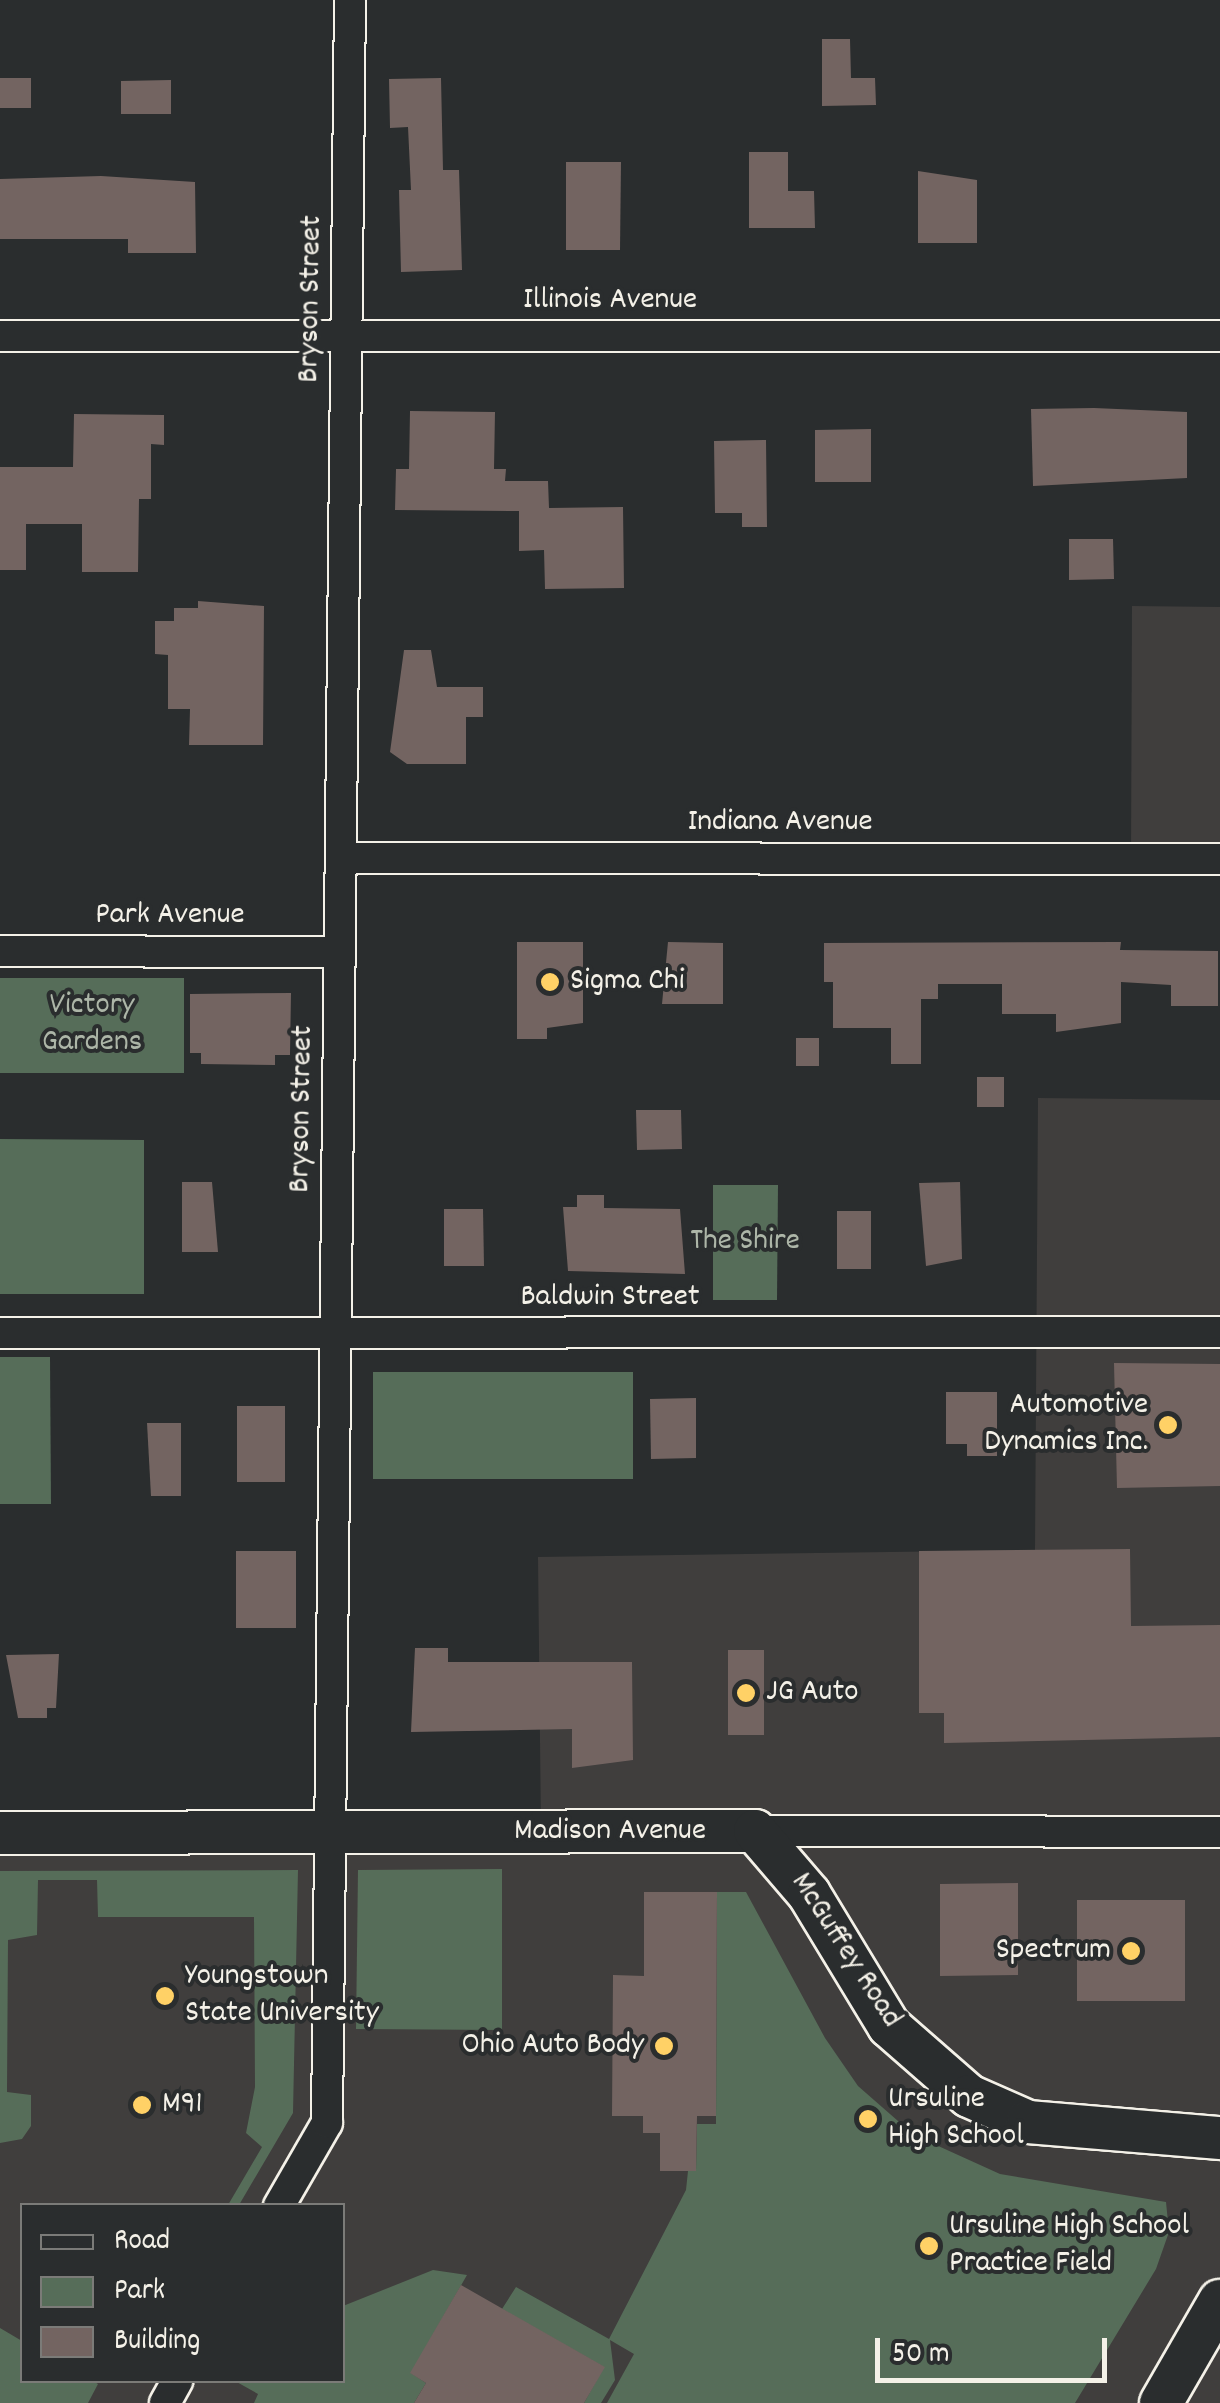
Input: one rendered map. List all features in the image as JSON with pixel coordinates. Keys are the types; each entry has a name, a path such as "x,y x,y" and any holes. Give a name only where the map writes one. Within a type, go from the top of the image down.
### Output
{"street":[{"name":"Bryson Street","path":"282,2203 328,2123 350,0"},
{"name":"Illinois Avenue","path":"0,336 1220,336"},
{"name":"Indiana Avenue","path":"341,858 1220,859"},
{"name":"Park Avenue","path":"0,950 340,952"},
{"name":"Baldwin Street","path":"0,1333 1220,1332"},
{"name":"Madison Avenue","path":"0,1832 1220,1832"},
{"name":"McGuffey Road","path":"755,1832 810,1894 889,2026 970,2096 1028,2122 1220,2138"},
{"path":"1161,2403 1220,2301"}],"shaded area":[{"path":"1132,606 1220,607 1220,859 1131,859"},
{"path":"1038,1098 1220,1100 1220,2403 0,2403 0,1833 541,1831 538,1557 1035,1550"}],"green space":[{"name":"Victory Gardens","path":"0,978 184,978 184,1073 0,1073"},
{"path":"0,1139 144,1140 144,1294 0,1294"},
{"name":"The Shire","path":"713,1185 778,1185 777,1300 713,1300"},
{"path":"0,1357 50,1357 51,1504 0,1504"},
{"path":"373,1372 633,1372 633,1479 373,1479"},
{"path":"502,1869 502,2030 356,2029 358,1870"},
{"path":"298,1870 293,2113 240,2203 229,2203 262,2147 246,2133 255,2087 254,1917 98,1917 97,1880 38,1880 37,1935 8,1940 7,2092 31,2095 31,2126 22,2139 0,2143 0,1871"},
{"path":"717,1892 746,1892 825,2038 858,2086 914,2135 1000,2174 1166,2202 1169,2232 1156,2269 1075,2403 607,2403 634,2354 610,2340 615,2380 601,2403 584,2403 604,2367 502,2309 516,2287 609,2339 686,2190 688,2171 696,2170 697,2124 716,2124"},
{"path":"433,2270 467,2275 411,2373 426,2383 414,2403 254,2403 258,2394 239,2383 345,2383 345,2305"},
{"path":"0,2328 20,2340 20,2383 98,2384 88,2403 0,2403"}],"building":[{"path":"822,39 850,39 851,78 875,78 876,105 822,106"},
{"path":"0,78 31,78 31,108 0,108"},
{"path":"441,78 443,170 459,170 462,270 401,272 399,190 411,190 408,127 390,128 389,79"},
{"path":"171,80 171,114 121,114 121,81"},
{"path":"749,152 788,152 788,191 814,191 815,228 749,228"},
{"path":"566,162 621,162 620,250 566,250"},
{"path":"918,171 977,180 977,243 918,243"},
{"path":"101,176 195,182 196,253 128,253 128,239 0,239 0,179"},
{"path":"1031,409 1187,412 1187,478 1033,486"},
{"path":"410,411 495,412 494,469 506,469 505,481 548,481 549,508 623,507 624,588 545,589 544,550 519,551 519,511 395,510 396,469 409,469"},
{"path":"74,414 164,415 164,445 151,444 151,499 139,499 138,572 82,572 82,524 26,524 26,570 0,570 0,467 73,467"},
{"path":"871,429 871,482 815,482 815,430"},
{"path":"766,440 767,527 742,527 742,513 715,513 714,441"},
{"path":"1069,539 1113,539 1114,579 1069,580"},
{"path":"198,601 264,606 263,745 189,745 190,709 168,709 168,655 155,654 155,621 174,621 174,608 198,608"},
{"path":"404,650 431,650 437,687 483,687 483,717 466,717 466,764 407,764 390,752"},
{"name":"Sigma Chi","path":"517,942 583,942 583,1023 547,1028 547,1039 517,1039"},
{"path":"668,942 723,943 723,1004 662,1004"},
{"path":"1121,942 1120,950 1218,951 1218,1006 1171,1006 1171,985 1121,982 1121,1023 1056,1032 1056,1014 1002,1014 1002,984 938,984 938,999 921,999 921,1064 891,1064 891,1028 833,1028 833,982 824,982 824,943"},
{"path":"291,993 290,1055 275,1055 275,1065 201,1064 201,1053 190,1053 190,994"},
{"path":"796,1038 819,1038 819,1066 796,1066"},
{"path":"977,1077 1004,1077 1004,1107 977,1107"},
{"path":"636,1110 681,1110 682,1149 637,1150"},
{"path":"182,1182 212,1182 218,1252 182,1252"},
{"path":"960,1182 962,1259 926,1266 919,1183"},
{"path":"577,1195 604,1195 604,1208 680,1209 685,1274 568,1271 563,1207 577,1207"},
{"path":"444,1209 483,1209 484,1266 444,1266"},
{"path":"837,1211 871,1211 871,1269 837,1269"},
{"name":"Automotive Dynamics Inc.","path":"1114,1363 1220,1364 1220,1486 1117,1488"},
{"path":"946,1392 997,1392 997,1456 967,1456 967,1444 946,1444"},
{"path":"696,1398 696,1458 651,1459 650,1399"},
{"path":"237,1406 285,1406 285,1482 237,1482"},
{"path":"147,1423 181,1423 181,1496 151,1496"},
{"path":"1130,1549 1131,1626 1220,1625 1220,1737 944,1743 944,1713 919,1713 919,1551"},
{"path":"236,1551 296,1551 296,1628 236,1628"},
{"path":"415,1648 448,1648 448,1662 632,1662 633,1760 572,1768 572,1729 411,1732"},
{"name":"JG Auto","path":"728,1650 764,1650 764,1735 728,1735"},
{"path":"59,1654 56,1708 47,1708 47,1718 18,1718 6,1655"},
{"path":"1018,1883 1018,1975 940,1976 940,1884"},
{"name":"Ohio Auto Body","path":"644,1892 717,1892 716,2116 697,2116 696,2171 660,2171 660,2133 643,2133 643,2116 612,2116 613,1975 644,1976"},
{"name":"Spectrum","path":"1077,1900 1185,1900 1185,2001 1077,2001"},
{"path":"461,2285 605,2367 584,2403 414,2403 426,2383 410,2373"}],"place":[{"name":"Sigma Chi","path":"550,982"},
{"name":"Automotive Dynamics Inc.","path":"1168,1425"},
{"name":"JG Auto","path":"746,1693"},
{"name":"Spectrum","path":"1131,1951"},
{"name":"Youngstown State University","path":"165,1996"},
{"name":"Ohio Auto Body","path":"664,2046"},
{"name":"M91","path":"142,2105"},
{"name":"Ursuline High School","path":"868,2119"},
{"name":"Ursuline High School Practice Field","path":"929,2246"}]}
